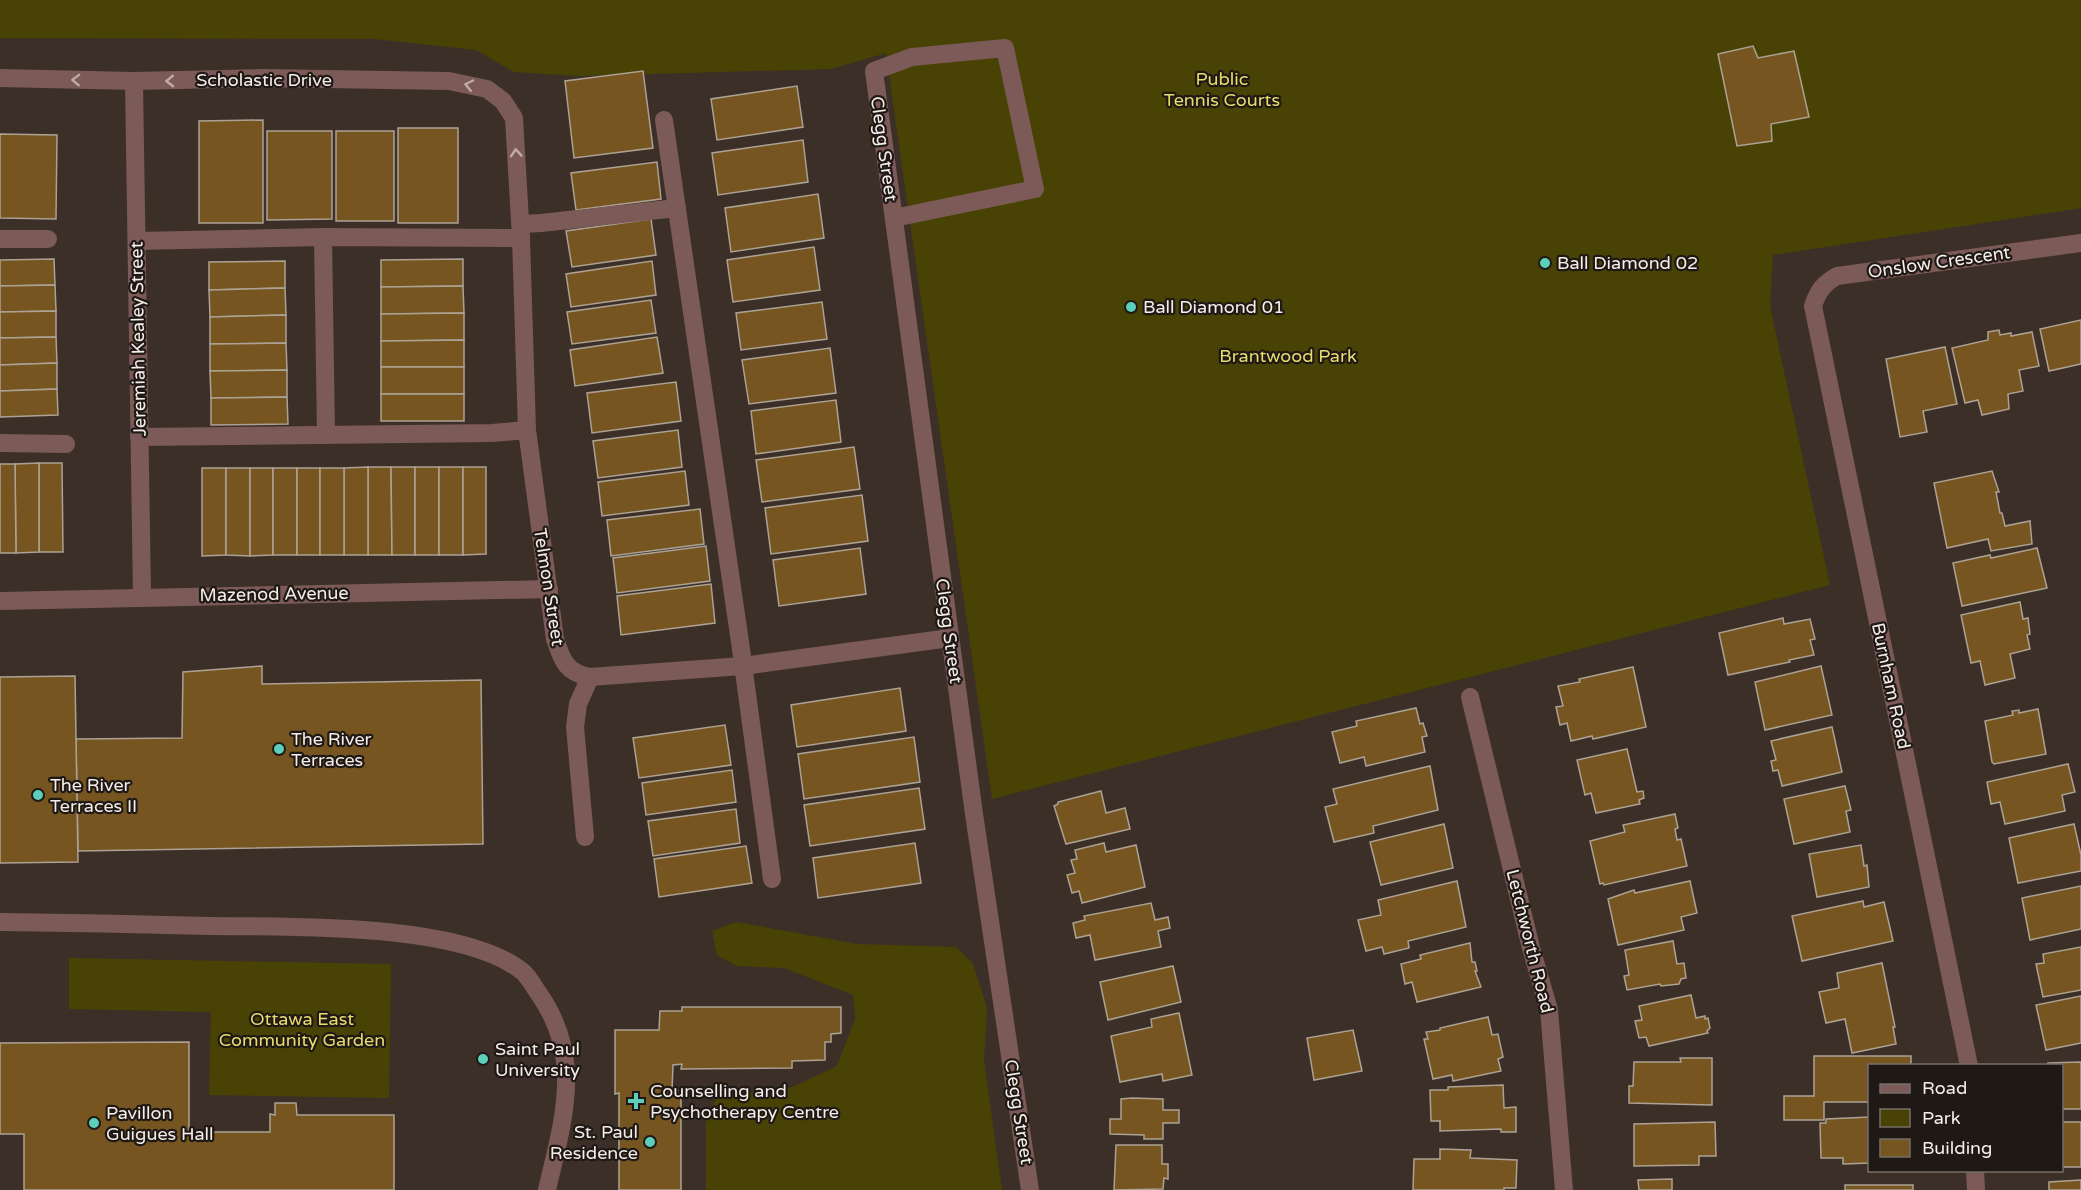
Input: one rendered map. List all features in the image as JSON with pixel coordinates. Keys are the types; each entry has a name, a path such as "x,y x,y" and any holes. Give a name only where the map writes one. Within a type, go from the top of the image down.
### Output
{"street":[{"name":"Clegg Street","path":"894,218 1035,189 1005,48 912,57 874,71 977,836 1030,1190"},
{"name":"Scholastic Drive","path":"0,78 135,81 263,78 449,81 487,89 503,101 514,118"},
{"name":"Jeremiah Kealey Street","path":"135,81 141,596"},
{"name":"Telmon Street","path":"514,118 521,231 527,430 555,639 562,663 580,675 590,677"},
{"path":"664,120 772,879"},
{"path":"137,241 521,231 541,223 677,208"},
{"path":"323,237 326,434"},
{"path":"0,239 48,239"},
{"name":"Onslow Crescent","path":"1813,306 1817,292 1823,284 1837,276 2081,243"},
{"name":"Burnham Road","path":"1813,306 1969,1064"},
{"path":"139,437 492,433 527,430"},
{"path":"0,443 66,444"},
{"name":"Mazenod Avenue","path":"0,601 141,596 549,589"},
{"path":"585,837 575,727 578,705 590,677 742,666 950,639"},
{"name":"Letchworth Road","path":"1470,697 1549,1010 1563,1190"},
{"path":"0,922 335,928 417,936 466,945 497,955 524,973 546,1004 561,1037 567,1075 565,1105 547,1190"},
{"path":"1975,1172 1976,1190"}],"green space":[{"name":"Brantwood Park","path":"0,0 2081,0 2081,208 1773,255 1770,306 1830,585 992,799 886,53 831,69 580,76 514,72 476,50 374,39 0,38"},
{"path":"736,922 857,944 956,947 973,964 987,1008 984,1061 1002,1190 706,1190 706,1118 717,1097 790,1088 837,1066 855,1019 853,995 784,968 737,966 717,955 712,931"},
{"name":"Ottawa East Community Garden","path":"69,958 391,964 389,1098 209,1095 211,1012 69,1009"}],"building":[{"path":"1753,46 1758,58 1794,51 1809,117 1771,124 1772,141 1737,146 1718,54"},
{"path":"643,71 653,148 574,158 565,81"},
{"path":"797,86 803,127 717,140 711,99"},
{"path":"263,120 263,223 199,223 199,121"},
{"path":"398,128 458,128 458,223 398,223"},
{"path":"267,131 332,131 332,219 267,220"},
{"path":"336,131 394,131 394,221 336,221"},
{"path":"0,134 57,135 56,219 0,218"},
{"path":"803,140 808,182 718,195 712,153"},
{"path":"657,162 661,199 576,210 571,173"},
{"path":"818,194 824,238 731,252 725,208"},
{"path":"651,219 656,255 572,267 566,231"},
{"path":"814,247 820,290 733,302 727,260"},
{"path":"54,259 55,285 0,286 0,260"},
{"path":"463,259 463,286 381,287 381,260"},
{"path":"285,261 285,288 209,290 209,262"},
{"path":"652,261 656,295 571,307 566,274"},
{"path":"55,285 56,311 0,312 0,286"},
{"path":"463,286 464,313 381,314 381,287"},
{"path":"285,288 286,315 210,317 209,290"},
{"path":"651,300 656,333 572,344 567,312"},
{"path":"822,302 827,339 741,350 736,313"},
{"path":"56,311 56,337 0,338 0,312"},
{"path":"464,313 464,340 381,341 381,314"},
{"path":"286,315 286,343 210,344 210,317"},
{"path":"2081,320 2081,364 2049,371 2040,329"},
{"path":"1999,330 2000,335 2011,333 2011,336 2032,332 2039,366 2019,370 2023,391 2008,394 2009,409 1982,415 1978,400 1965,403 1952,348 1988,340 1988,332"},
{"path":"56,337 57,363 0,365 0,338"},
{"path":"657,337 663,373 575,386 570,350"},
{"path":"464,340 464,367 381,367 381,341"},
{"path":"286,343 287,370 210,371 210,344"},
{"path":"1945,347 1957,404 1923,411 1927,432 1900,437 1886,359"},
{"path":"830,348 836,393 749,404 742,360"},
{"path":"57,363 57,389 0,391 0,365"},
{"path":"381,367 464,367 464,394 381,394"},
{"path":"287,370 287,397 211,398 210,371"},
{"path":"676,382 681,421 592,433 587,393"},
{"path":"57,389 58,415 0,417 0,391"},
{"path":"381,394 464,394 464,421 381,421"},
{"path":"287,397 288,424 211,425 211,398"},
{"path":"836,400 841,442 756,454 751,411"},
{"path":"678,430 682,467 598,478 593,441"},
{"path":"854,447 860,489 762,502 756,460"},
{"path":"39,463 62,463 63,552 39,552"},
{"path":"39,463 39,552 16,553 15,464"},
{"path":"0,464 15,464 16,553 0,553"},
{"path":"368,467 391,467 392,555 368,555"},
{"path":"368,467 368,555 344,555 344,468"},
{"path":"391,467 415,467 415,555 392,555"},
{"path":"415,467 439,467 439,555 415,555"},
{"path":"439,467 463,467 463,555 439,555"},
{"path":"463,467 486,467 486,554 463,555"},
{"path":"202,468 226,468 226,555 202,556"},
{"path":"226,468 250,468 250,556 226,555"},
{"path":"250,468 273,468 273,555 250,556"},
{"path":"273,468 297,468 297,555 273,555"},
{"path":"297,468 320,468 320,555 297,555"},
{"path":"320,468 344,468 344,555 320,555"},
{"path":"685,471 689,505 602,516 598,482"},
{"path":"1992,471 1999,492 1996,492 2005,526 2030,521 2032,544 1991,551 1988,539 1947,548 1934,483"},
{"path":"862,495 868,541 771,554 765,508"},
{"path":"700,509 704,544 611,556 607,520"},
{"path":"706,546 710,581 617,593 613,558"},
{"path":"860,548 866,594 779,606 773,560"},
{"path":"2037,548 2047,588 1962,606 1953,563"},
{"path":"711,584 715,623 621,635 617,596"},
{"path":"2020,602 2023,619 2028,618 2030,634 2027,635 2030,649 2010,654 2015,678 1985,685 1980,661 1971,663 1961,615"},
{"path":"1783,618 1784,624 1810,619 1815,639 1810,640 1814,655 1728,675 1719,633"},
{"name":"The River Terraces","path":"262,666 262,684 481,680 483,844 78,851 76,739 182,738 183,672"},
{"path":"1821,666 1832,715 1765,730 1755,682"},
{"path":"1633,667 1646,727 1593,739 1592,736 1571,741 1567,723 1560,725 1556,707 1563,706 1558,686"},
{"name":"The River Terraces II","path":"75,676 78,862 0,863 0,677"},
{"path":"900,688 906,731 797,747 791,705"},
{"path":"1416,708 1420,724 1423,723 1427,736 1422,737 1425,752 1366,766 1364,757 1340,763 1332,732 1357,726 1356,721"},
{"path":"2038,709 2046,754 1994,764 1985,721 2013,715 2012,711 2019,710 2019,713"},
{"path":"725,725 731,765 639,778 633,738"},
{"path":"1832,727 1842,772 1782,786 1778,770 1773,771 1771,761 1776,760 1771,741"},
{"path":"914,737 920,782 804,799 798,754"},
{"path":"1627,749 1637,792 1643,791 1644,798 1639,800 1640,804 1596,813 1591,793 1585,795 1577,760"},
{"path":"2068,764 2075,792 2062,795 2065,811 2005,824 2000,802 1991,804 1987,782"},
{"path":"1430,766 1438,810 1373,826 1374,833 1334,842 1325,807 1337,804 1333,789"},
{"path":"732,770 736,802 646,815 642,783"},
{"path":"1845,786 1851,810 1846,811 1850,832 1794,844 1784,799"},
{"path":"919,788 925,829 810,846 804,805"},
{"path":"1101,791 1106,813 1125,808 1130,829 1066,844 1054,806 1058,802"},
{"path":"736,809 740,843 653,856 648,821"},
{"path":"1675,814 1678,828 1675,829 1677,840 1681,839 1687,866 1600,884 1590,841 1625,832 1623,825"},
{"path":"1444,824 1453,868 1381,885 1370,842"},
{"path":"2074,824 2081,855 2081,871 2018,883 2009,838"},
{"path":"915,843 921,883 818,898 813,858"},
{"path":"1104,843 1106,852 1136,845 1145,887 1082,903 1079,891 1072,893 1067,875 1075,873 1071,860 1077,859 1075,850"},
{"path":"1861,845 1864,866 1867,865 1869,887 1817,897 1809,854"},
{"path":"746,846 752,883 659,897 654,859"},
{"path":"1457,881 1466,927 1408,941 1409,948 1384,954 1382,947 1366,951 1358,920 1381,915 1378,900"},
{"path":"1690,881 1697,913 1681,917 1684,930 1618,945 1608,899 1634,890 1635,893"},
{"path":"2081,886 2081,929 2030,940 2022,898"},
{"path":"1863,901 1864,907 1884,902 1893,941 1802,961 1792,916"},
{"path":"1151,903 1155,920 1168,917 1170,928 1158,931 1161,947 1095,960 1090,935 1076,938 1073,923 1085,920 1084,916"},
{"path":"1673,941 1677,964 1684,963 1686,978 1681,979 1679,984 1661,986 1660,984 1627,990 1624,976 1629,975 1625,950"},
{"path":"1470,943 1472,962 1475,962 1477,971 1475,971 1481,987 1417,1002 1412,982 1405,984 1401,964 1421,959 1420,955"},
{"path":"2081,947 2081,990 2043,997 2036,964 2044,963 2043,954"},
{"path":"1882,963 1895,1027 1893,1027 1896,1044 1852,1053 1845,1019 1826,1023 1819,992 1839,988 1837,973"},
{"path":"1173,966 1181,1002 1108,1020 1100,982"},
{"path":"1691,995 1696,1018 1705,1016 1705,1019 1708,1018 1710,1028 1708,1033 1649,1046 1646,1037 1639,1038 1635,1021 1642,1020 1639,1006"},
{"path":"2081,996 2081,1043 2046,1050 2036,1005"},
{"name":"St. Paul Residence","path":"682,1007 841,1007 841,1033 831,1034 831,1042 825,1042 825,1060 792,1061 792,1068 681,1069 682,1064 673,1065 672,1090 681,1090 681,1190 619,1190 619,1093 615,1094 615,1030 659,1030 660,1011 682,1011"},
{"path":"1179,1013 1192,1075 1163,1081 1162,1074 1120,1082 1111,1036 1152,1027 1151,1019"},
{"path":"1488,1017 1492,1035 1498,1034 1503,1057 1498,1059 1501,1071 1453,1081 1452,1075 1433,1079 1424,1039 1428,1039 1426,1032"},
{"path":"1353,1030 1362,1071 1314,1080 1307,1038"},
{"name":"Pavillon Guigues Hall","path":"189,1042 189,1132 270,1132 270,1114 275,1115 275,1103 296,1103 297,1115 394,1115 394,1190 24,1190 24,1134 0,1134 0,1043"},
{"path":"1814,1056 1911,1056 1911,1064 1868,1064 1868,1102 1824,1102 1824,1120 1784,1120 1784,1096 1814,1096"},
{"path":"1680,1058 1712,1058 1712,1105 1629,1103 1629,1086 1633,1086 1634,1062 1681,1062"},
{"path":"2081,1062 2081,1109 2063,1109 2063,1064 2048,1063"},
{"path":"1503,1085 1504,1108 1516,1107 1516,1132 1501,1132 1501,1129 1440,1131 1440,1121 1431,1121 1430,1090"},
{"path":"1121,1099 1163,1099 1163,1110 1179,1110 1179,1123 1163,1123 1163,1139 1144,1139 1144,1135 1110,1134 1110,1119 1121,1119"},
{"path":"1868,1117 1868,1163 1843,1164 1843,1158 1821,1158 1820,1123 1826,1123 1826,1119"},
{"path":"1715,1122 1716,1156 1699,1156 1699,1165 1634,1166 1634,1124"},
{"path":"2063,1122 2081,1122 2081,1167 2063,1167"},
{"path":"1116,1145 1162,1145 1162,1164 1168,1164 1168,1179 1164,1178 1163,1189 1114,1190"},
{"path":"1440,1149 1471,1150 1470,1158 1517,1160 1516,1188 1413,1190 1414,1159 1440,1159"},
{"path":"1672,1179 1672,1190 1639,1190 1638,1180"},
{"path":"2081,1180 2081,1190 2049,1190 2049,1182"},
{"path":"1845,1185 1913,1185 1913,1190 1845,1190"}],"place":[{"name":"Ball Diamond 02","path":"1545,263"},
{"name":"Ball Diamond 01","path":"1131,307"},
{"name":"The River Terraces","path":"279,749"},
{"name":"The River Terraces II","path":"38,795"},
{"name":"Saint Paul University","path":"483,1059"},
{"name":"Counselling and Psychotherapy Centre","path":"636,1101"},
{"name":"Pavillon Guigues Hall","path":"94,1123"},
{"name":"St. Paul Residence","path":"650,1142"}],"park label":[{"name":"Public Tennis Courts","path":"1222,89"}]}
